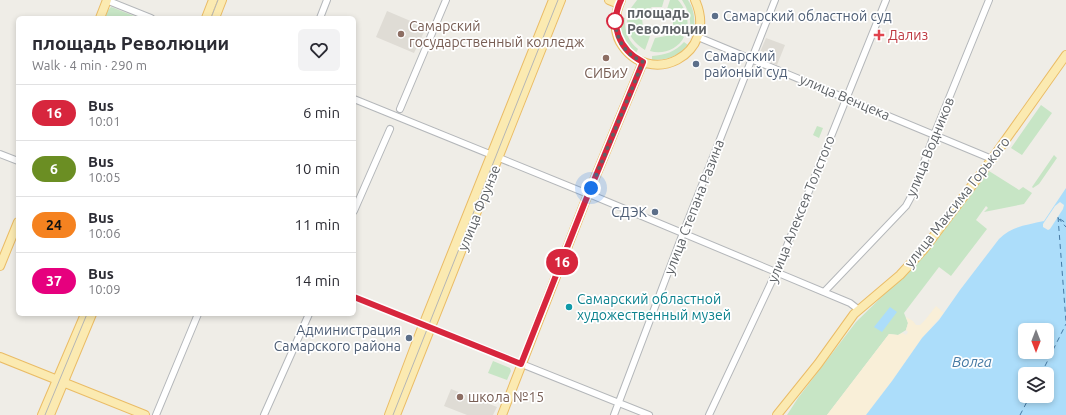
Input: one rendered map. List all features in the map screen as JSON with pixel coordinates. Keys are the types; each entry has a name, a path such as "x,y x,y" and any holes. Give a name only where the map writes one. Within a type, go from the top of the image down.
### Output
{"main road":[{"path":"101,16 107,0"},
{"path":"207,16 213,0"},
{"path":"216,16 222,0"},
{"name":"улица Фрунзе","path":"495,156 553,0"},
{"name":"улица Фрунзе","path":"389,415 427,326 495,156 561,0"},
{"path":"609,0 620,2 615,21 618,39 631,55 643,62 658,64 675,61 688,52 695,43 700,31 701,17 695,0"},
{"name":"улица Максима Горького","path":"777,415 818,364 854,314 900,275 916,258 992,159 1066,55"},
{"path":"502,415 586,193 643,62"},
{"path":"0,266 16,227"},
{"path":"50,415 60,381 84,316"},
{"path":"42,415 91,316"},
{"name":"улица Фрунзе","path":"396,415 427,326"},
{"path":"0,357 144,415"}],"street":[{"path":"107,0 146,16"},
{"path":"321,16 327,0"},
{"path":"400,109 446,0"},
{"name":"улица Степана Разина","path":"614,415 683,233 775,0"},
{"name":"улица Алексея Толстого","path":"709,415 776,272 886,0"},
{"name":"улица Водников","path":"824,292 906,206 912,195 934,135 989,0"},
{"name":"улица Венцека","path":"698,37 992,159"},
{"path":"356,100 683,233 824,292 850,304 859,310"},
{"path":"356,206 390,129"},
{"path":"0,154 16,160"},
{"path":"356,298 649,415"},
{"path":"157,414 197,316"},
{"path":"264,415 308,316"}],"shaded area":[{"name":"Самарский государственный колледж","path":"387,11 420,25 419,28 425,30 414,53 376,37"},
{"path":"766,38 785,45 777,65 758,57"},
{"name":"школа №15","path":"451,389 497,407 493,415 467,415 444,406"}],"green space":[{"path":"637,0 664,0 662,7 652,7 644,13 631,8"},
{"path":"670,0 678,0 683,7 688,24 686,32 673,26 673,17 667,9"},
{"path":"682,0 688,0 692,7 694,29 690,28 689,13"},
{"path":"111,7 134,16 106,16"},
{"path":"629,13 642,18 643,27 650,36 645,50 636,43 628,30 627,19"},
{"path":"621,17 625,18 627,35 638,49 636,53 625,42 621,28"},
{"path":"672,30 684,37 678,45 670,50 660,52 650,51 655,38 666,36"},
{"path":"684,42 688,45 676,55 663,59 652,60 652,56 670,52"},
{"path":"1041,105 1052,113 1022,155 1011,148"},
{"path":"817,126 823,128 819,138 813,135"},
{"path":"1054,155 1057,158 1039,184 1033,188 1032,187"},
{"path":"989,171 1019,190 1023,187 1032,193 1024,204 984,212 988,208 986,206 976,220 987,229 951,276 939,267 904,313 908,323 906,330 898,335 889,334 827,415 787,415 798,398 856,322 913,266"},
{"path":"493,361 510,368 511,371 507,380 488,373"}],"sand":[{"path":"936,306 944,313 922,338 866,415 827,415 889,334 898,335 903,333 906,335 908,332 906,330 908,323 906,317 913,321 916,325 920,325"}],"water":[{"name":"Волга","path":"1066,188 1066,415 866,415 922,338 939,320 999,239 1009,231 1044,221"},
{"path":"890,307 897,312 882,332 874,327"}],"pier":[{"path":"1060,202 1064,205 1063,209 1048,230 1043,227 1043,224 1055,206"}],"ferry route":[{"path":"1058,217 1066,322"},
{"path":"1058,218 1066,227"},
{"path":"1060,219 1066,223"},
{"path":"1044,367 1066,324"},
{"path":"1020,415 1026,403"}],"tram line":[{"path":"212,16 218,0"},
{"path":"393,415 558,0"},
{"path":"45,415 86,316"}],"bus line":[{"name":"16","path":"356,298 521,364 585,202 643,62 631,55 618,39 615,21 616,12 621,0"}],"place":[{"name":"Самарский областной суд","path":"715,16"},
{"name":"площадь Революции","path":"615,21"},
{"name":"Самарский государственный колледж","path":"401,34"},
{"name":"Дализ","path":"879,35"},
{"name":"СИБиУ","path":"606,58"},
{"name":"Самарский районый суд","path":"696,64"},
{"name":"СДЭК","path":"655,212"},
{"name":"Самарский областной художественный музей","path":"569,307"},
{"name":"Администрация Самарского района","path":"409,338"},
{"name":"школа №15","path":"460,397"}],"route":[{"path":"591,188 643,62 635,58 624,48 618,39 615,21"}]}
